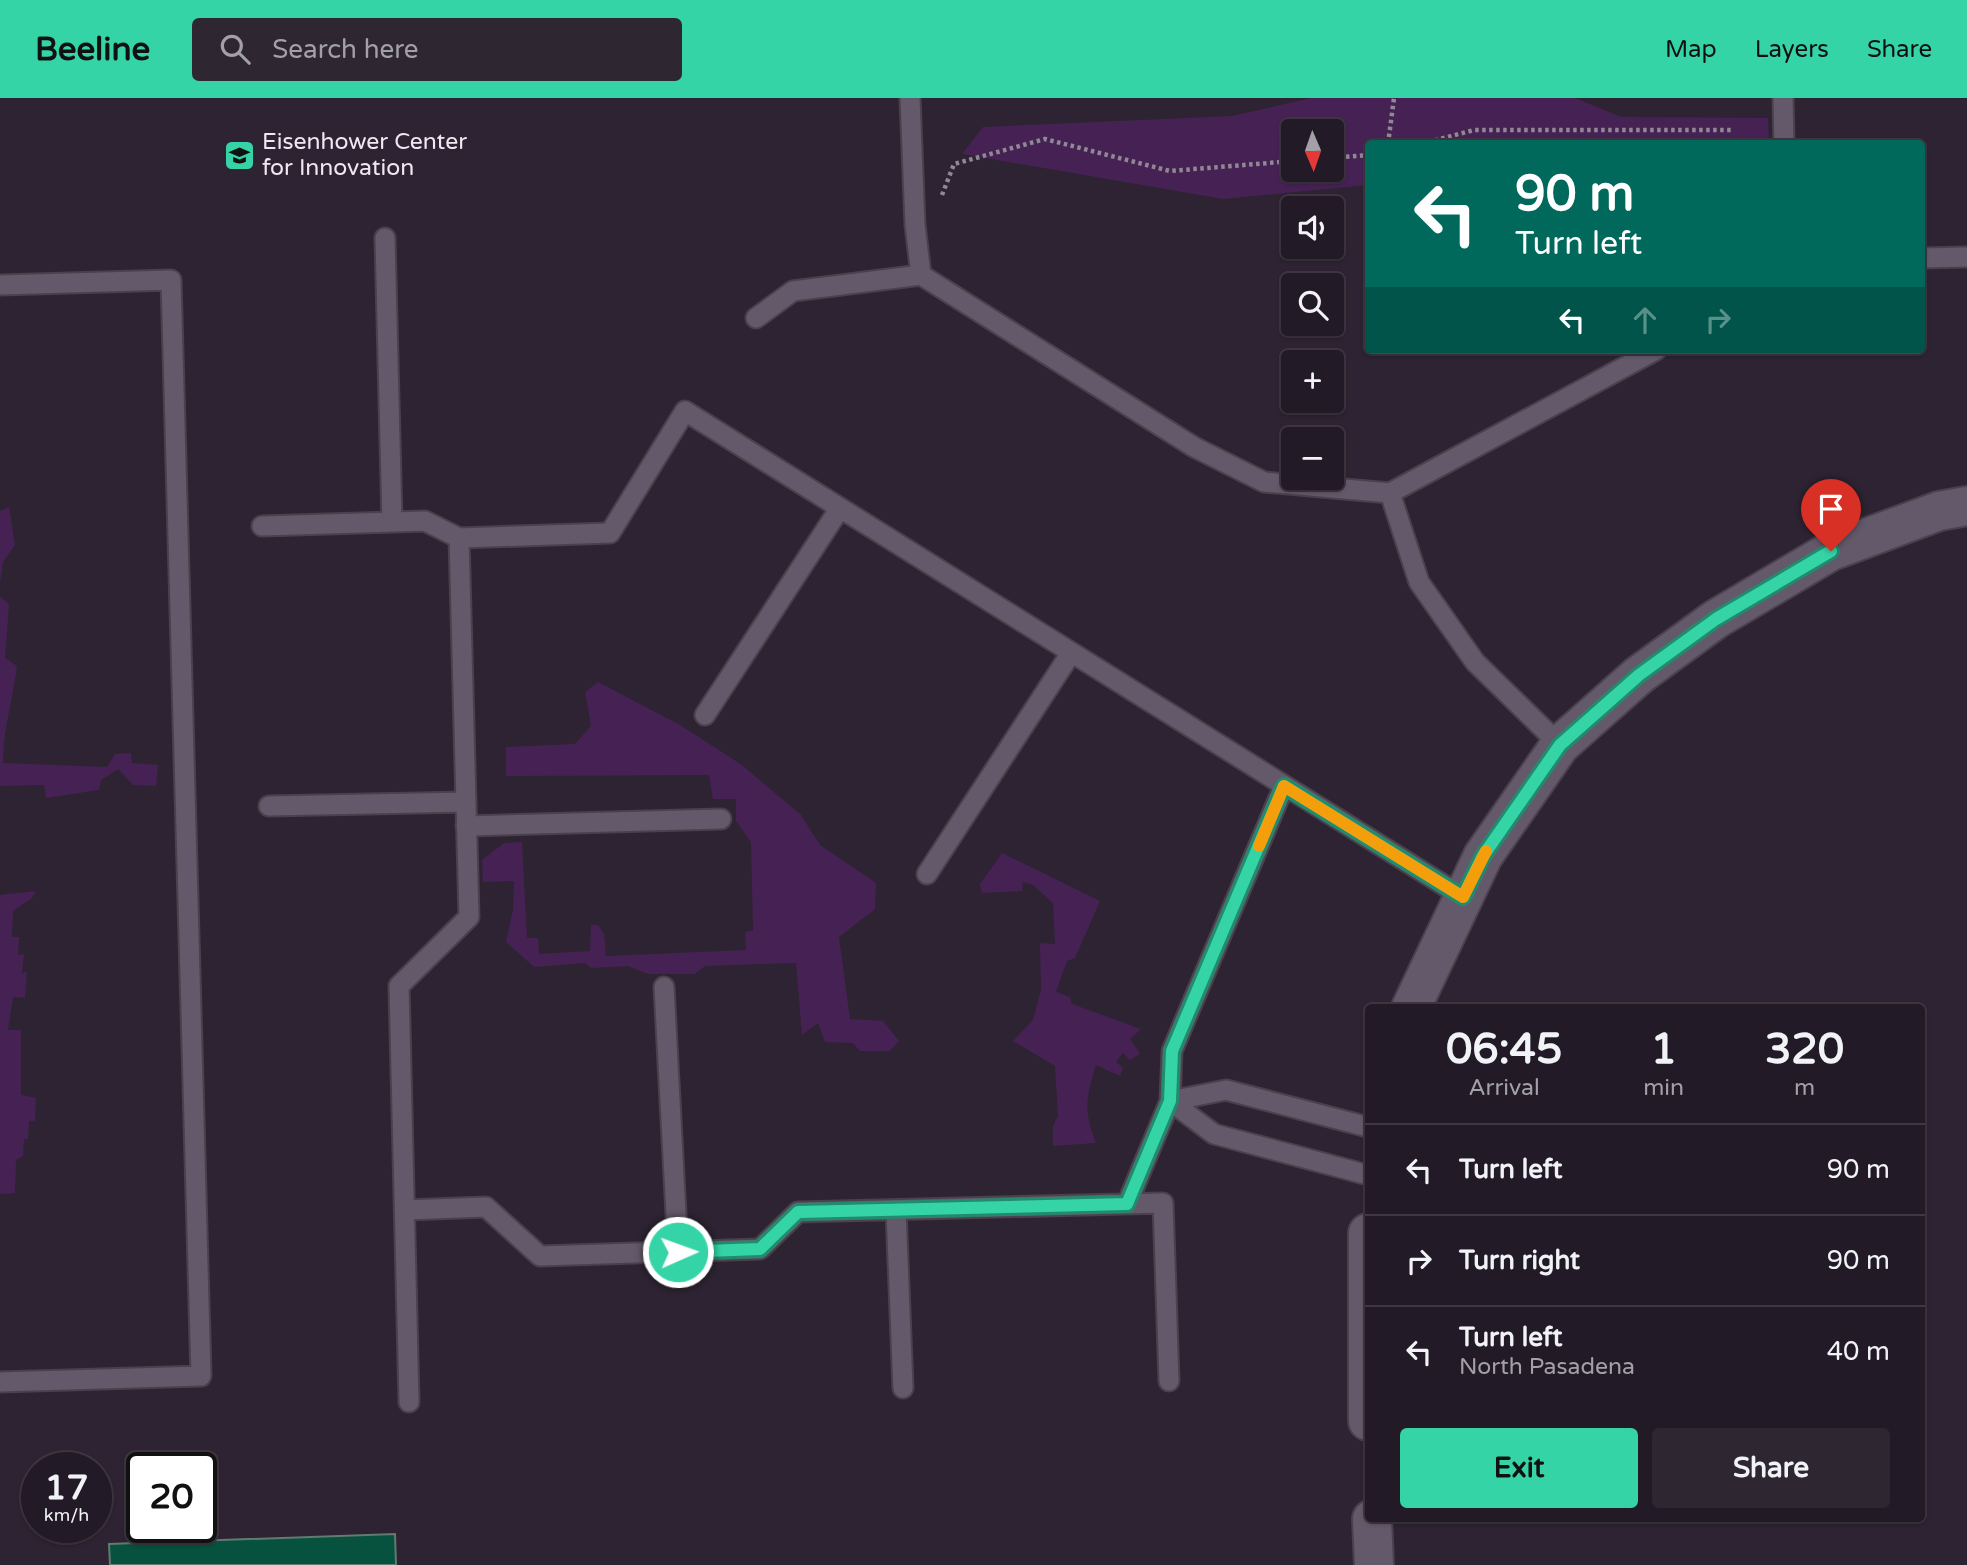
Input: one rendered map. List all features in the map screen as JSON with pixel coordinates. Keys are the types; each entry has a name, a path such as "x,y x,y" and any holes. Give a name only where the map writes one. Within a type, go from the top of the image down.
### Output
{"street":[{"path":"1413,1004 1483,856 1560,745 1639,675 1716,619 1819,558 1939,511 1967,506"},
{"path":"1372,1522 1374,1565"}],"lane":[{"path":"910,98 915,225 921,275"},
{"path":"1783,98 1784,140"},
{"path":"385,238 392,522"},
{"path":"1925,258 1967,257"},
{"path":"756,318 793,291 921,275 1194,447 1264,482 1390,493 1649,354"},
{"path":"0,285 171,280 201,1376 0,1382"},
{"path":"262,526 425,521 459,538 610,533 685,411 1463,897"},
{"path":"1390,493 1419,582 1475,662 1560,745"},
{"path":"705,715 839,508"},
{"path":"409,1402 399,986 469,917 459,538"},
{"path":"927,874 1071,653"},
{"path":"1127,1204 1170,1101 1172,1051 1284,786"},
{"path":"269,806 466,802"},
{"path":"466,826 720,818"},
{"path":"664,987 678,1252"},
{"path":"1170,1101 1226,1090 1365,1126"},
{"path":"1170,1101 1214,1134 1365,1174"},
{"path":"405,1210 486,1207 540,1256 760,1249 798,1212 1163,1203 1169,1381"},
{"path":"895,1210 903,1388"}],"path":[{"path":"1389,140 1394,98"},
{"path":"1437,140 1474,131 1732,130"},
{"path":"941,199 954,164 1045,139 1170,171 1281,162"},
{"path":"1344,157 1365,155"}],"shaded area":[{"path":"1311,98 1575,98 1621,117 1768,118 1769,140 1365,140 1365,185 1223,199 962,154 983,127 1232,116"},
{"path":"9,507 15,545 3,562 0,583 0,511"},
{"path":"0,597 9,604 5,658 17,666 3,763 107,767 115,754 131,753 132,763 158,765 156,786 133,785 118,769 101,780 99,790 46,798 44,785 0,786"},
{"path":"598,682 680,725 742,765 801,815 820,845 876,883 875,909 839,937 850,1019 883,1021 899,1041 890,1051 860,1051 853,1043 825,1042 818,1023 802,1035 796,963 705,966 695,974 648,974 628,966 591,968 585,963 534,967 506,942 513,910 514,881 483,882 482,860 504,843 522,842 527,938 538,938 539,954 590,951 591,925 598,925 604,934 606,956 746,950 745,932 753,930 751,842 736,821 736,799 713,799 709,775 506,776 506,747 575,744 591,726 585,692"},
{"path":"1002,853 1100,901 1075,958 1067,961 1056,992 1070,997 1072,1004 1141,1029 1130,1039 1140,1054 1130,1060 1123,1053 1116,1062 1123,1068 1120,1076 1096,1065 1087,1104 1096,1143 1053,1146 1053,1126 1058,1116 1055,1066 1013,1041 1033,1020 1041,989 1040,943 1055,944 1053,903 1033,885 1023,882 1022,891 982,893 980,884"},
{"path":"36,891 32,898 13,911 12,937 19,937 18,955 24,954 22,973 27,972 25,998 13,997 8,1030 21,1030 21,1095 36,1098 35,1121 29,1121 23,1156 16,1160 15,1193 0,1194 0,895"}],"building":[{"path":"395,1534 396,1565 110,1565 109,1544 217,1543 217,1540"}],"slow traffic":[{"path":"1259,846 1284,786 1463,897 1486,851"}],"place":[{"name":"Eisenhower Center for Innovation","path":"239,155"}],"route":[{"path":"678,1252 760,1249 798,1212 1127,1204 1170,1101 1172,1051 1284,786 1463,897 1483,856 1560,745 1639,675 1716,619 1831,551"}]}
